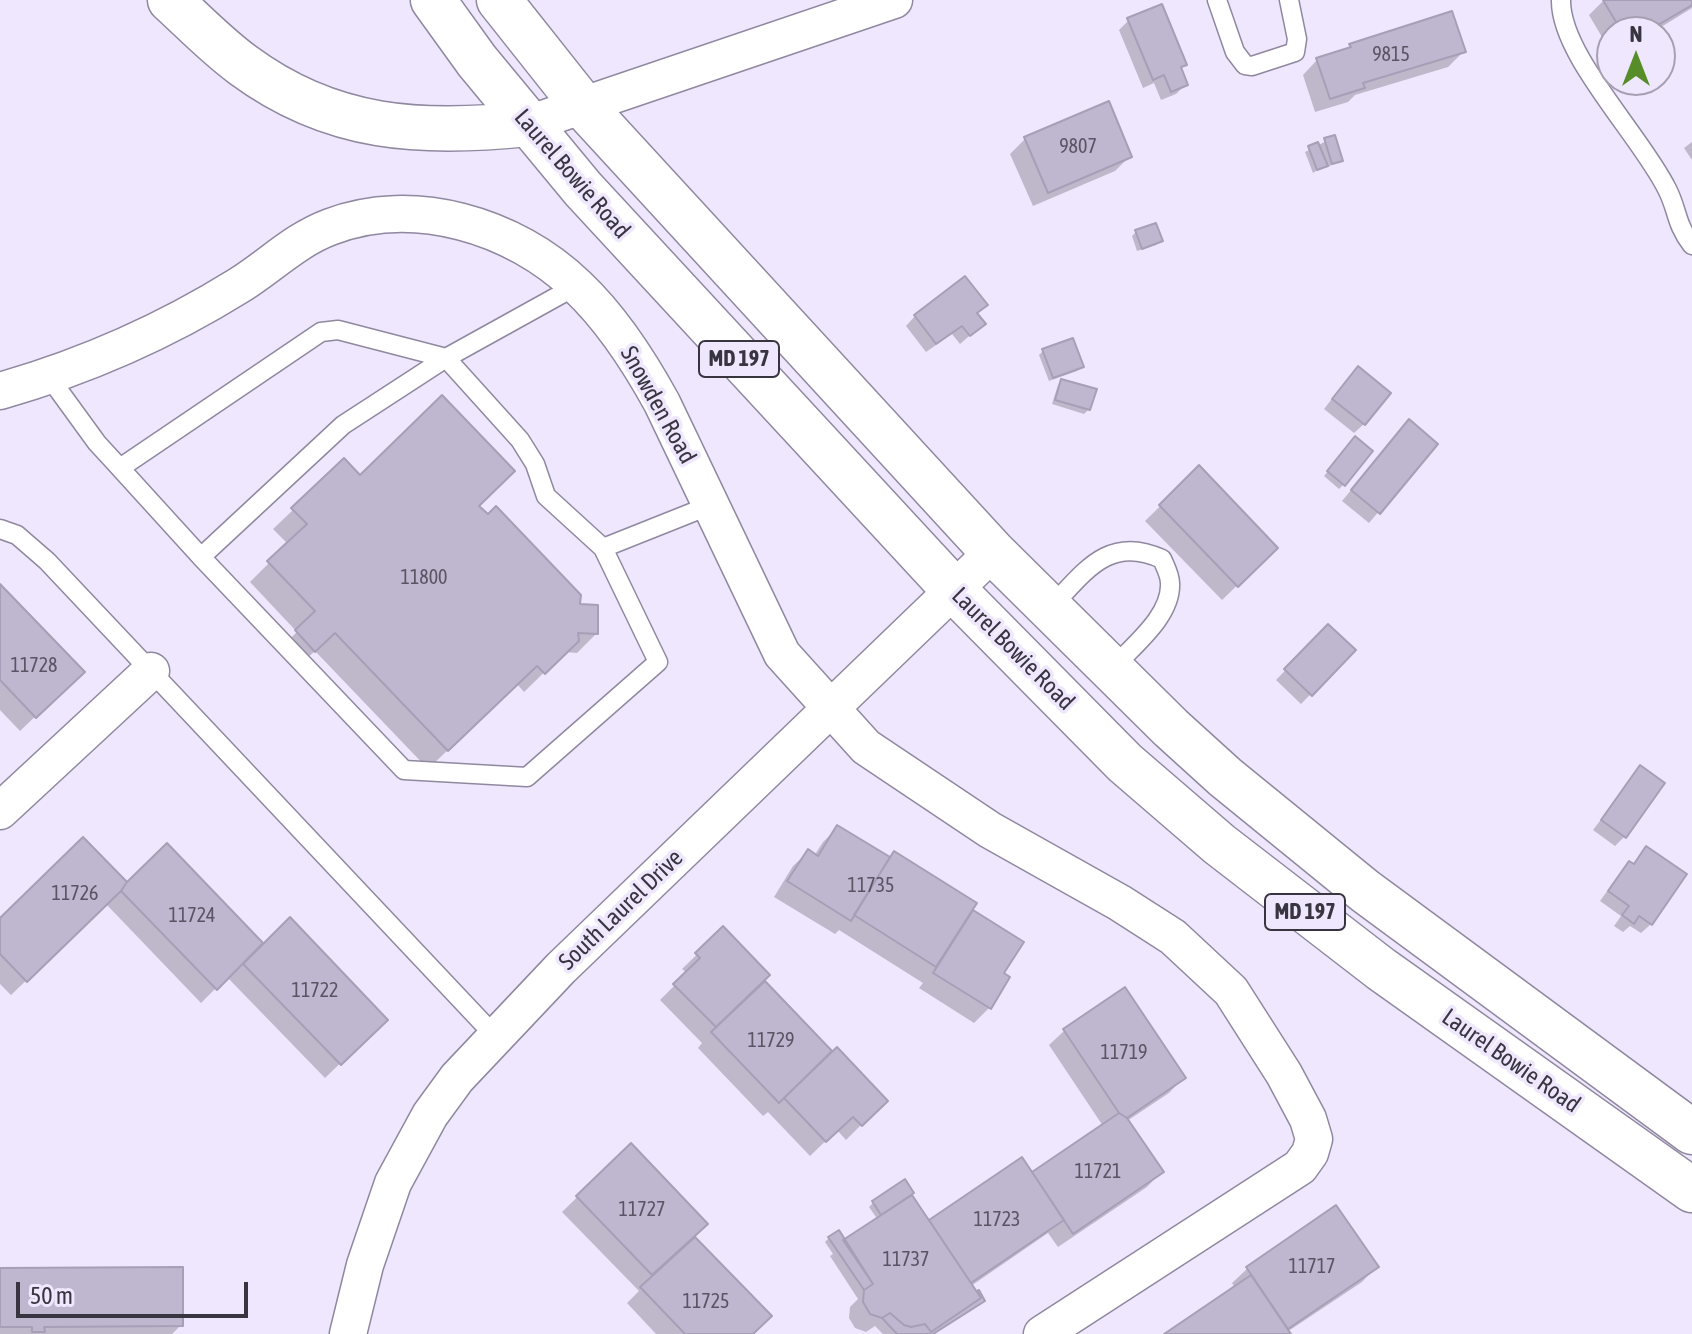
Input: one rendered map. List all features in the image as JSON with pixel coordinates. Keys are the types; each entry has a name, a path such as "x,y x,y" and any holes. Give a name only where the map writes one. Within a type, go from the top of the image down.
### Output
{"main road":[{"path":"170,0 244,66 292,95 342,116 415,130 472,130 528,124"},
{"name":"Laurel Bowie Road","path":"433,0 528,124 645,258 954,590 1125,763 1219,844 1381,969 1692,1190"},
{"name":"Laurel Bowie Road","path":"499,0 583,106 993,552 1111,670 1225,777 1365,891 1692,1132"}],"street":[{"path":"528,124 894,0"},
{"name":"Snowden Road","path":"0,391 49,377 112,352 238,286 307,237 370,216 408,214 445,218 482,228 515,241 576,286 643,368 782,654 866,747 990,830 1095,888 1173,937 1231,991 1284,1074 1308,1119 1314,1139 1310,1153 1300,1167 1042,1334"},
{"name":"South Laurel Drive","path":"348,1334 377,1225 399,1172 430,1115 457,1078 561,968 993,552"},
{"path":"0,811 151,671"}],"lane":[{"path":"1217,0 1239,61 1252,66 1295,52 1297,39 1289,0"},
{"path":"1561,0 1565,30 1581,61 1668,190 1681,230 1692,245"},
{"path":"201,557 343,425 446,358 576,286"},
{"path":"49,377 97,443 201,557 404,770 527,777 658,662 603,548 546,496 535,464 520,440 446,358 338,330 321,332 120,468"},
{"path":"603,548 711,505"},
{"path":"0,529 17,535 47,561 495,1036"},
{"path":"1050,609 1104,557 1129,549 1162,559 1171,582 1160,616 1111,670"}],"building":[{"path":"1603,0 1692,0 1692,5 1673,16 1612,16"},
{"path":"1162,4 1187,65 1181,67 1188,85 1171,92 1164,75 1153,80 1127,18"},
{"path":"1452,11 1466,52 1363,83 1365,88 1330,99 1316,58 1351,47 1349,44"},
{"path":"1109,101 1132,157 1048,193 1024,137"},
{"path":"1335,135 1343,161 1332,164 1324,138"},
{"path":"1318,142 1328,166 1317,170 1308,146"},
{"path":"1156,223 1163,241 1142,249 1135,230"},
{"path":"965,276 988,305 977,313 986,324 970,336 962,326 936,344 914,315"},
{"path":"1073,338 1084,367 1053,378 1042,349"},
{"path":"1358,366 1391,393 1365,425 1332,399"},
{"path":"1061,379 1097,389 1090,410 1055,400"},
{"path":"442,395 515,471 479,506 488,514 496,506 581,595 580,604 598,605 598,634 578,633 579,641 545,674 537,666 448,751 335,633 315,652 295,630 315,611 267,561 307,524 291,508 344,458 360,475"},
{"path":"1409,419 1438,444 1380,514 1351,490"},
{"path":"1355,436 1373,451 1345,486 1327,471"},
{"path":"1199,465 1278,548 1238,587 1159,505"},
{"path":"0,584 85,672 36,718 0,680"},
{"path":"1328,624 1356,650 1312,696 1284,669"},
{"path":"1640,765 1665,783 1626,838 1601,820"},
{"path":"837,825 890,857 851,921 787,881 808,849 818,856"},
{"path":"83,837 127,882 27,982 0,954 0,918"},
{"path":"167,843 263,943 217,990 121,891"},
{"path":"1646,846 1687,874 1652,925 1639,916 1634,924 1622,915 1629,906 1608,891 1629,861 1634,864"},
{"path":"894,851 977,903 936,967 854,915"},
{"path":"973,910 1024,942 1004,973 1010,977 991,1009 933,973"},
{"path":"290,917 388,1020 341,1065 243,964"},
{"path":"723,926 770,975 716,1027 673,984 700,958 695,953"},
{"path":"765,981 832,1051 779,1103 711,1032"},
{"path":"1125,987 1186,1078 1127,1118 1119,1113 1063,1029"},
{"path":"837,1047 888,1101 862,1126 853,1117 826,1142 784,1098"},
{"path":"1119,1113 1127,1118 1164,1172 1073,1234 1032,1172"},
{"path":"631,1143 708,1224 652,1275 576,1196"},
{"path":"1022,1157 1064,1220 971,1283 929,1220"},
{"path":"905,1179 914,1193 881,1215 872,1201"},
{"path":"912,1195 981,1298 931,1332 925,1324 904,1325 890,1313 882,1318 870,1314 863,1302 864,1290 873,1284 843,1240"},
{"path":"1336,1205 1379,1267 1288,1329 1246,1267"},
{"path":"839,1230 873,1284 864,1290 828,1237"},
{"path":"695,1237 772,1316 753,1334 685,1334 640,1287"},
{"path":"183,1267 183,1326 44,1327 45,1332 32,1332 32,1327 0,1327 0,1268"},
{"path":"1251,1275 1291,1334 1164,1334"},
{"path":"979,1290 985,1301 933,1334 897,1334 882,1318 890,1313 904,1325 925,1324 931,1332 981,1298"}]}
